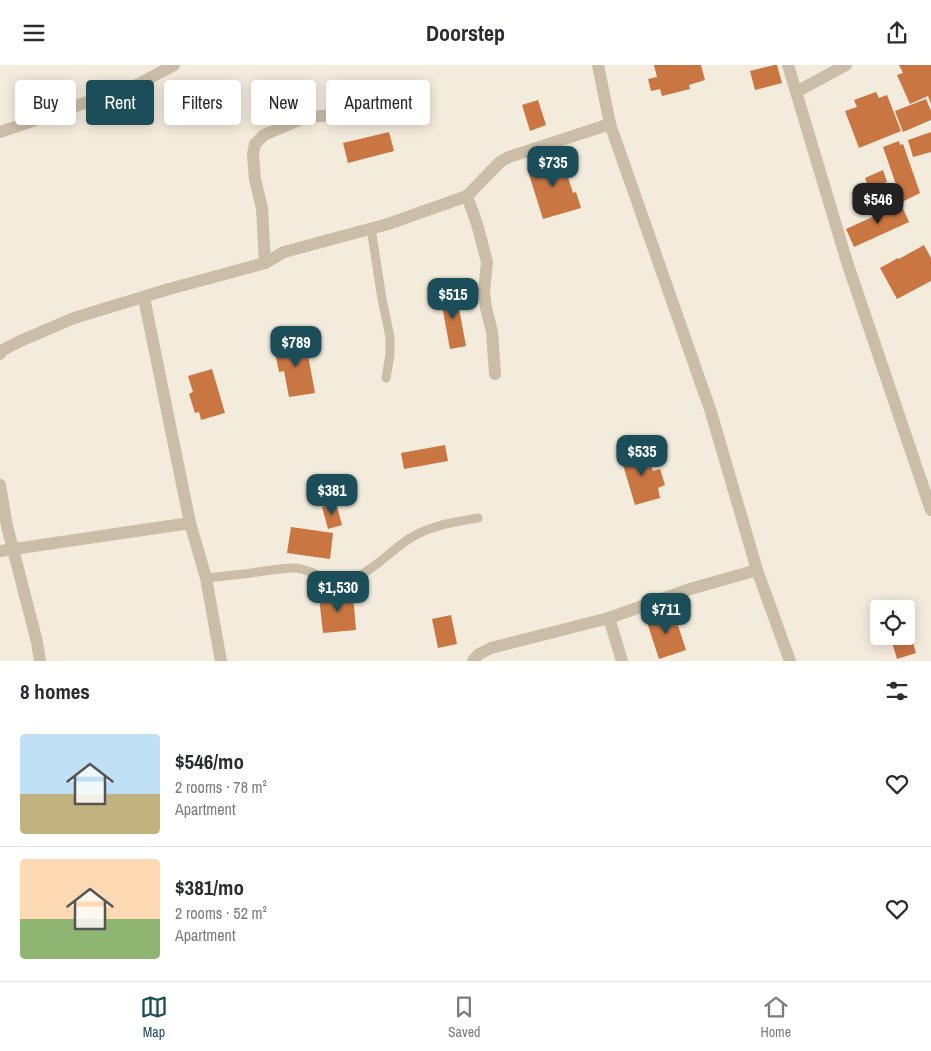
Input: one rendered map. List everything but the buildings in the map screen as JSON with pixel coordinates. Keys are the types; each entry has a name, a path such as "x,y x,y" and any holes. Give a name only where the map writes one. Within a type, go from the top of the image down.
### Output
{"street":[{"path":"0,132 137,85 174,65"},
{"path":"598,65 610,124 711,412 757,570 790,661"},
{"path":"788,65 848,262 931,510"},
{"path":"796,92 846,65"},
{"path":"265,263 262,208 255,179 253,154 255,144 264,135 306,117 326,116"},
{"path":"0,354 3,350 18,342 74,318 169,289 265,263 284,252 371,228 467,196 500,162 509,157 610,124"},
{"path":"467,196 487,262 484,292 492,332 495,374"},
{"path":"144,298 190,523 206,578 221,661"},
{"path":"0,485 6,526 40,661"},
{"path":"0,551 190,523"},
{"path":"473,661 479,654 491,648 609,618 690,589 757,570"},
{"path":"609,618 622,661"}],"lane":[{"path":"371,228 390,337 390,355 386,378"},
{"path":"206,578 293,568 313,572 328,580 345,582 376,565 399,545 423,530 478,518"}]}
